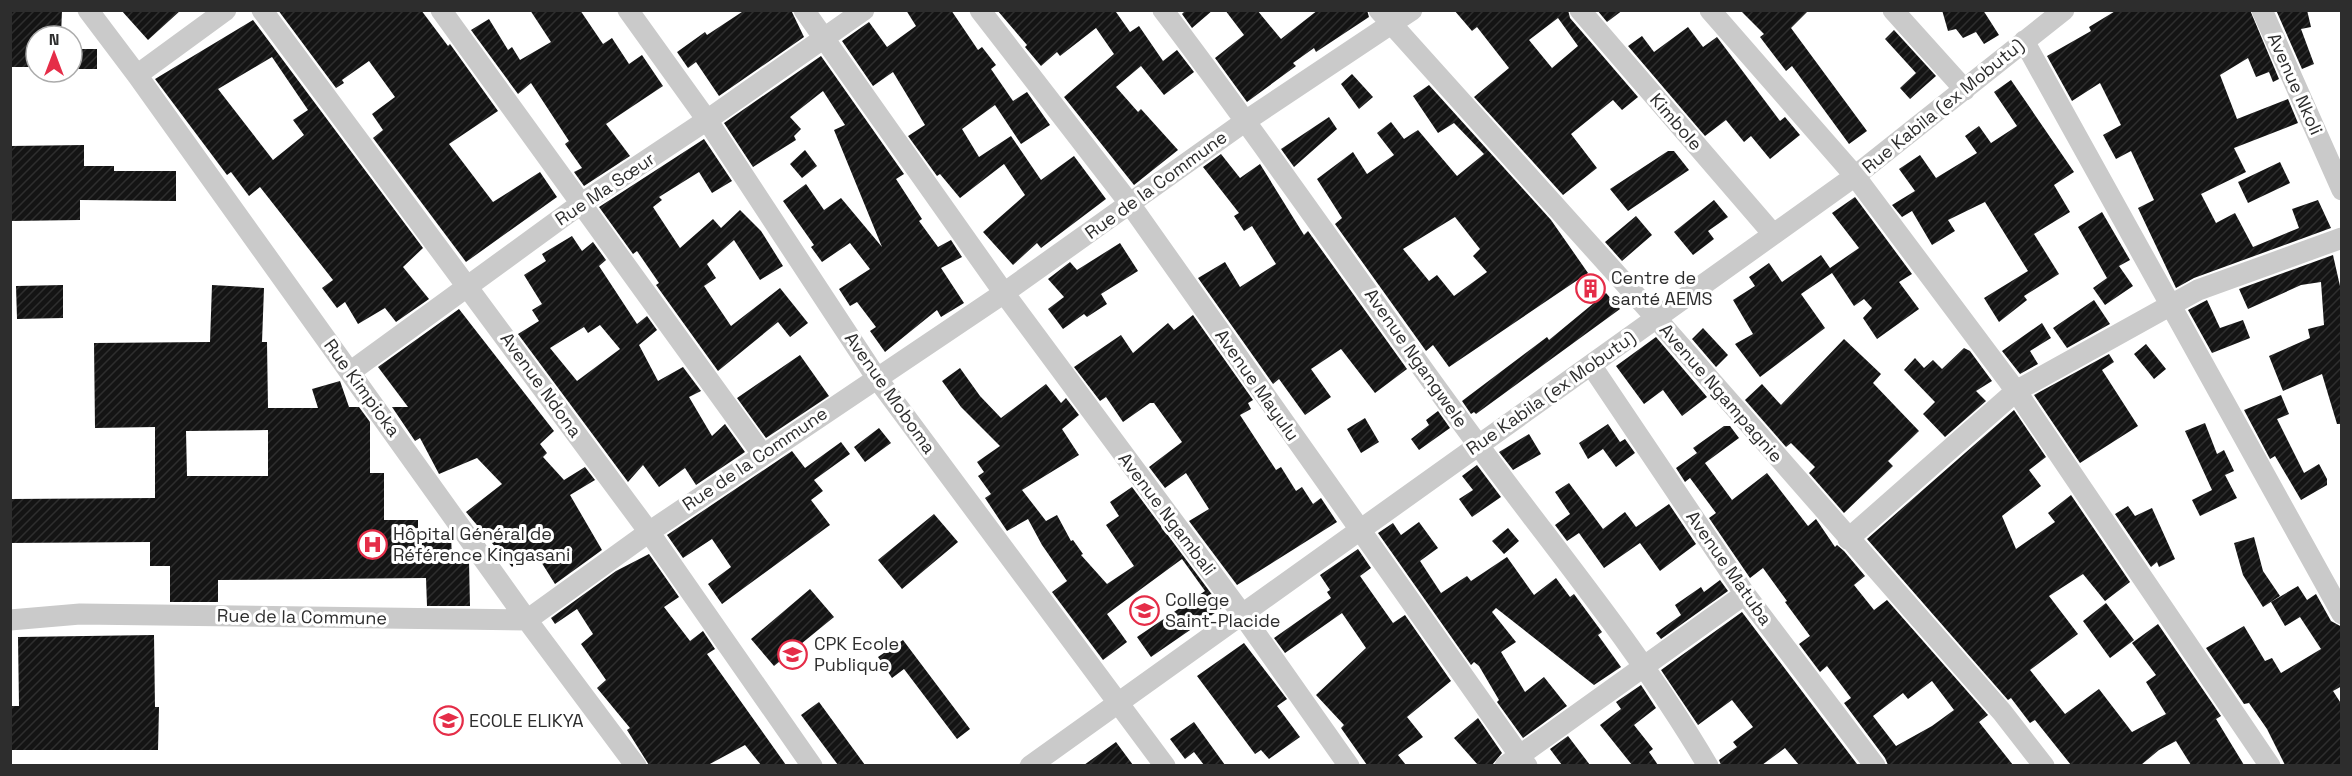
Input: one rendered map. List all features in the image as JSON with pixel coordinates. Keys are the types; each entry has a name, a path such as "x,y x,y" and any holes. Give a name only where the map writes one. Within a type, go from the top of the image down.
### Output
{"street":[{"name":"Rue Kimpioka","path":"88,10 137,75 527,620 636,765"},
{"path":"137,75 226,10"},
{"name":"Avenue Ndona","path":"262,10 649,532 812,765"},
{"path":"441,10 763,454"},
{"name":"Avenue Moboma","path":"628,10 707,120 876,377 1166,765"},
{"name":"Avenue Ngambali","path":"804,10 1004,293 1242,614 1349,765"},
{"name":"Rue Ma Sœur","path":"350,372 582,202 707,120 864,10"},
{"name":"Avenue Mayulu","path":"980,10 1130,204 1359,530 1517,762"},
{"name":"Avenue Ngangwele","path":"1163,10 1247,120 1478,445 1645,666 1708,765"},
{"name":"Rue de la Commune","path":"10,620 80,614 527,620 649,532 876,377 1004,293 1247,120 1385,18 1412,10"},
{"name":"Kimbole","path":"1580,10 1773,234"},
{"path":"1710,10 1855,176 2016,391 2270,765"},
{"path":"1893,10 1965,90"},
{"name":"Rue Kabila (ex Mobutu)","path":"1030,765 1855,176 2064,10"},
{"name":"Avenue Nkoli","path":"2262,10 2342,190"},
{"name":"Avenue Ngampagnie","path":"1385,18 1656,318 2002,712 2044,765"},
{"path":"2024,41 2342,614"},
{"path":"1848,538 2016,391 2198,290 2342,238"},
{"name":"Avenue Matuba","path":"1591,365 1745,594 1875,765"},
{"path":"1517,762 1745,594"}],"building":[{"path":"10,10 62,10 61,24 24,24 24,67 10,67"},
{"path":"121,10 181,10 148,40"},
{"path":"278,10 421,10 448,46 450,44 498,111 449,144 493,202 540,172 557,197 466,262 373,138 383,130 372,114 395,97 369,61 342,80 344,83 336,88"},
{"path":"530,10 580,10 603,44 612,38 629,64 642,55 663,86 606,124 630,156 584,186 574,172 582,168 565,144 569,141 531,83 518,94 471,30 489,19 508,50 512,47 520,60 551,42"},
{"path":"745,10 791,10 804,37 719,96 696,62 688,68 677,52 705,32 707,35"},
{"path":"906,10 951,10 978,50 982,47 996,65 991,69 1013,101 1027,92 1050,125 1021,144 995,105 962,129 979,157 1011,136 1041,180 1074,156 1106,199 1041,248 1037,243 1013,265 983,232 1025,195 1004,164 960,198 940,174 937,176 908,136 925,125 893,72 873,86 842,41 869,22 887,47 916,26"},
{"path":"997,10 1118,10 1116,12 1130,32 1139,26 1163,61 1177,50 1194,72 1164,95 1141,66 1116,87 1138,112 1141,109 1178,150 1134,185 1064,97 1114,54 1096,28 1060,56 1057,52 1041,66 1025,47 1027,45"},
{"path":"1186,10 1213,10 1192,28 1182,14"},
{"path":"1225,10 1257,10 1281,39 1318,10 1367,10 1369,17 1316,52 1314,48 1293,63 1296,66 1247,102 1215,58 1244,35"},
{"path":"1454,10 1568,10 1570,18 1638,97 1622,110 1613,100 1571,134 1597,168 1563,195 1474,97 1509,68 1477,27 1472,31","holes":["1558,18 1578,46 1552,68 1529,40"]},
{"path":"1597,10 1623,10 1607,22"},
{"path":"1740,10 1809,10 1791,28 1867,131 1849,144 1792,66 1786,71 1760,37 1764,34"},
{"path":"1942,10 1983,10 1999,35 1984,44 1976,32 1963,38 1956,29 1948,31"},
{"path":"2117,10 2250,10 2279,79 2273,82 2269,72 2256,77 2248,58 2220,75 2237,119 2288,99 2298,123 2234,148 2246,172 2201,194 2216,223 2235,213 2253,247 2299,228 2292,209 2318,200 2331,228 2194,278 2176,288 2138,208 2154,200 2131,151 2116,159 2103,135 2121,125 2100,83 2072,101 2047,56 2091,31 2089,27"},
{"path":"2276,10 2307,10 2311,27 2301,29 2314,64 2302,69"},
{"path":"253,20 423,248 403,267 429,299 396,322 385,308 358,324 345,302 337,308 322,288 333,280 260,187 249,196 231,172 227,175 155,79","holes":["272,57 308,110 293,120 304,135 273,160 218,89"]},
{"path":"1688,27 1703,47 1717,37 1780,121 1785,117 1800,135 1770,159 1751,136 1744,142 1726,120 1705,136 1628,46 1642,36 1654,52"},
{"path":"1894,30 1936,76 1910,99 1900,88 1916,73 1885,39"},
{"path":"84,49 97,49 97,69 84,69"},
{"path":"821,56 904,174 896,179 922,219 919,221 938,247 951,240 962,257 941,268 964,303 941,317 937,310 885,352 870,331 876,327 857,302 850,306 839,289 870,269 850,243 822,262 811,247 814,245 783,201 806,184 824,210 841,198 882,247 834,130 845,125 823,91 790,117 801,129 794,136 796,140 753,167 724,123"},
{"path":"1352,74 1373,97 1359,109 1341,84"},
{"path":"2011,80 2074,172 2054,185 2070,212 2034,234 2059,274 2024,296 2027,300 1999,322 1984,298 2028,271 1985,202 1948,220 1955,231 1932,245 1912,211 1902,217 1892,205 1915,191 1899,169 1920,155 1936,178 1977,153 1965,136 1979,126 1991,143 2017,126 1994,92"},
{"path":"1429,85 1551,220 1588,273 1449,367 1433,345 1426,351 1335,224 1342,218 1317,179 1353,152 1367,174 1394,155 1377,133 1391,122 1404,139 1418,130 1457,176 1484,154 1454,123 1438,133 1413,96","holes":["1455,217 1480,249 1473,256 1487,272 1454,296 1437,275 1429,281 1403,249"]},
{"path":"1329,117 1337,129 1294,167 1281,149"},
{"path":"704,139 732,181 712,193 699,172 659,197 662,200 653,207 680,248 713,219 721,228 740,210 761,231 783,266 760,280 734,240 707,264 716,278 704,286 731,326 780,288 808,323 790,337 778,322 718,371 656,285 659,283 637,251 633,254 599,207"},
{"path":"84,145 84,166 114,166 114,171 176,171 176,201 80,200 80,220 10,221 10,146"},
{"path":"805,150 817,166 802,178 790,164"},
{"path":"1668,151 1674,151 1689,170 1628,211 1610,189"},
{"path":"1221,154 1240,178 1260,164 1304,235 1308,231 1407,369 1375,393 1341,349 1311,369 1331,397 1305,415 1279,379 1273,384 1198,278 1225,262 1240,287 1276,264 1252,226 1244,231 1234,216 1239,213 1203,167"},
{"path":"2280,162 2290,183 2248,203 2238,182"},
{"path":"1855,197 1912,274 1899,282 1919,309 1877,339 1863,318 1872,308 1864,299 1854,306 1832,273 1801,294 1825,328 1760,377 1735,344 1753,334 1733,300 1755,286 1749,277 1769,263 1782,282 1821,255 1830,268 1859,248 1832,213"},
{"path":"1714,200 1728,217 1708,231 1714,239 1693,255 1674,232"},
{"path":"2102,212 2130,260 2119,266 2133,286 2105,305 2093,288 2107,278 2078,227"},
{"path":"1636,216 1652,235 1622,261 1605,242"},
{"path":"572,236 582,251 593,242 606,260 599,266 637,324 647,316 657,330 639,345 658,381 683,367 701,391 689,397 712,436 725,424 745,452 696,485 685,468 659,487 643,465 628,482 518,334 539,321 532,310 542,304 524,275 546,261 542,254","holes":["600,325 620,349 577,381 550,348 584,327 588,333"]},
{"path":"1120,243 1138,271 1101,294 1107,304 1087,317 1084,314 1063,329 1048,309 1064,297 1048,279 1070,262 1077,270"},
{"path":"2333,255 2342,295 2342,424 2337,424 2322,374 2283,391 2269,356 2310,338 2308,329 2324,325 2321,282 2301,285 2248,309 2239,289"},
{"path":"63,285 63,318 17,319 16,286"},
{"path":"212,285 264,288 262,342 267,342 268,408 318,408 312,389 340,381 349,407 359,407 370,422 370,473 384,473 384,520 418,520 418,536 451,535 452,559 469,561 470,606 427,606 426,578 218,580 218,602 170,602 170,566 150,566 150,542 10,543 10,499 155,498 155,427 95,428 94,343 210,342","holes":["268,430 268,476 187,476 186,431"]},
{"path":"1606,293 1620,309 1476,414 1474,412 1471,414 1462,401 1547,337 1549,340"},
{"path":"2094,300 2110,324 2067,348 2053,328"},
{"path":"2207,300 2220,328 2243,320 2250,338 2212,353 2188,310"},
{"path":"459,309 554,431 540,444 547,453 543,457 564,480 585,467 595,480 570,495 602,550 555,584 533,549 512,567 466,512 502,484 477,458 439,474 420,438 415,441 392,407 408,407 378,367"},
{"path":"1193,315 1253,400 1248,403 1251,409 1240,415 1276,470 1281,467 1296,491 1302,487 1313,504 1321,498 1337,522 1237,585 1189,521 1209,509 1186,473 1165,488 1149,467 1182,442 1154,403 1150,403 1123,422 1106,397 1100,401 1074,367 1121,335 1133,353 1168,323 1174,330"},
{"path":"2042,323 2051,338 2030,351 2038,364 2020,374 2002,351"},
{"path":"1703,328 1728,355 1716,367 1692,339"},
{"path":"1656,337 1707,397 1682,416 1663,390 1644,404 1616,366"},
{"path":"1844,339 1881,374 1873,383 1919,431 1888,461 1893,466 1844,513 1809,473 1815,467 1791,443 1786,447 1745,400 1762,384 1781,405"},
{"path":"2146,344 2166,369 2154,379 2134,354"},
{"path":"1964,348 1970,351 1992,381 1976,391 1986,401 1945,437 1923,414 1935,402 1904,370 1915,358 1924,368 1933,360 1942,369"},
{"path":"2109,354 2114,362 2102,370 2138,426 2080,463 2034,395"},
{"path":"800,355 829,396 766,438 737,398"},
{"path":"960,368 980,396 1001,418 1046,384 1061,403 1066,398 1079,415 1062,429 1079,455 1022,490 1046,521 1057,515 1071,541 1073,540 1083,554 1081,555 1107,584 1134,566 1106,525 1119,516 1110,502 1132,487 1222,608 1151,657 1137,637 1205,591 1182,559 1107,614 1127,642 1103,660 1052,592 1067,581 1042,545 1028,519 1007,531 985,498 991,494 978,476 984,472 977,462 1000,446 961,407 942,381"},
{"path":"2281,395 2289,414 2277,419 2304,473 2319,464 2327,479 2327,485 2301,500 2275,456 2270,459 2244,410"},
{"path":"2014,410 2046,457 2029,470 2041,486 2002,516 2016,549 2055,522 2048,513 2071,495 2130,582 2105,601 2083,574 2049,596 2078,634 2030,670 2065,714 2099,689 2132,732 2166,714 2146,682 2156,675 2132,643 2158,624 2221,716 2216,719 2244,765 2191,765 2176,741 2159,750 2141,765 2071,765 2035,720 2030,723 2011,698 2008,700 1867,539"},
{"path":"1438,411 1450,428 1419,450 1411,439 1429,425 1426,420"},
{"path":"1365,418 1379,442 1361,453 1347,429"},
{"path":"2205,423 2217,454 2224,450 2234,471 2225,475 2237,498 2200,516 2192,500 2212,490 2185,431"},
{"path":"1608,424 1620,442 1625,439 1635,453 1616,467 1603,449 1588,459 1579,443"},
{"path":"1724,426 1730,426 1739,438 1705,463 1732,500 1767,473 1808,526 1816,519 1835,547 1837,545 1844,551 1865,576 1854,585 1874,610 1887,600 1988,715 1979,722 2013,765 1888,765 1844,703 1851,698 1827,666 1820,672 1799,644 1810,636 1785,602 1787,601 1763,568 1750,578 1709,518 1716,513 1690,478 1685,482 1676,468 1697,453 1693,448","holes":["1932,681 1954,710 1932,726 1896,746 1873,716 1903,693 1908,699"]},
{"path":"879,428 891,443 865,462 854,447"},
{"path":"1529,434 1541,454 1513,470 1499,452"},
{"path":"841,442 850,454 814,480 823,491 811,500 830,525 722,604 708,584 731,567 712,539 683,558 667,535 792,451 805,468"},
{"path":"1477,465 1501,497 1472,517 1459,499 1473,490 1462,476"},
{"path":"1569,483 1603,529 1625,512 1636,527 1669,504 1696,544 1660,571 1640,543 1604,568 1579,533 1567,541 1555,525 1570,514 1555,492"},
{"path":"2128,506 2135,516 2152,508 2175,559 2159,567 2157,562 2151,567 2115,514"},
{"path":"934,514 958,542 902,589 878,560"},
{"path":"1419,522 1438,548 1420,561 1441,593 1467,576 1471,581 1507,557 1534,595 1556,578 1570,597 1574,594 1602,632 1598,635 1621,667 1594,685 1496,608 1492,612 1516,642 1501,652 1525,692 1544,677 1567,706 1523,738 1497,702 1499,700 1479,666 1474,662 1471,665 1378,533 1393,523 1401,535"},
{"path":"1508,528 1519,541 1504,554 1492,541"},
{"path":"2254,537 2263,571 2280,596 2263,607 2243,575 2234,543"},
{"path":"1358,549 1371,568 1360,576 1393,623 1405,615 1451,681 1407,717 1423,737 1398,755 1406,765 1367,765 1341,728 1344,725 1316,695 1366,648 1342,613 1285,653 1274,638 1331,598 1327,592 1330,590 1320,575"},
{"path":"649,554 679,597 664,607 690,641 703,631 715,649 707,654 786,765 761,765 745,745 708,765 649,765 627,730 630,728 597,688 606,680 581,644 593,634 577,609 555,624 551,618 616,571"},
{"path":"1720,580 1728,591 1661,639 1656,633 1681,615 1675,605 1701,587 1704,592"},
{"path":"2298,586 2307,600 2316,594 2331,621 2342,627 2342,686 2333,691 2342,705 2342,765 2285,765 2267,729 2249,703 2244,704 2206,648 2244,626 2265,661 2272,658 2281,673 2321,649 2300,617 2285,626 2271,602"},
{"path":"810,589 834,617 774,666 751,639"},
{"path":"2106,603 2134,640 2110,658 2083,621"},
{"path":"1742,612 1857,764 1799,765 1785,748 1762,765 1721,765 1719,760 1737,747 1733,742 1753,727 1732,700 1698,725 1661,670"},
{"path":"154,635 155,707 159,707 158,750 10,750 10,706 19,706 18,637"},
{"path":"903,640 970,729 957,739 904,669 892,678 878,657"},
{"path":"1244,643 1287,699 1277,706 1300,737 1269,759 1261,750 1255,754 1197,676"},
{"path":"1641,685 1656,708 1634,725 1653,749 1649,752 1658,765 1632,765 1600,725 1621,709 1616,702"},
{"path":"819,702 865,765 838,765 801,715"},
{"path":"1478,718 1502,753 1492,765 1478,765 1454,738"},
{"path":"1194,722 1225,765 1204,765 1194,752 1185,759 1170,739"},
{"path":"1568,736 1590,765 1562,765 1550,749"},
{"path":"1116,742 1133,765 1084,765"}],"place":[{"name":"Centre de santé AEMS","path":"1590,288"},
{"name":"Hôpital Général de Référence Kingasani","path":"372,544"},
{"name":"College Saint-Placide","path":"1144,610"},
{"name":"CPK Ecole Publique","path":"793,654"},
{"name":"ECOLE ELIKYA","path":"448,721"}]}
